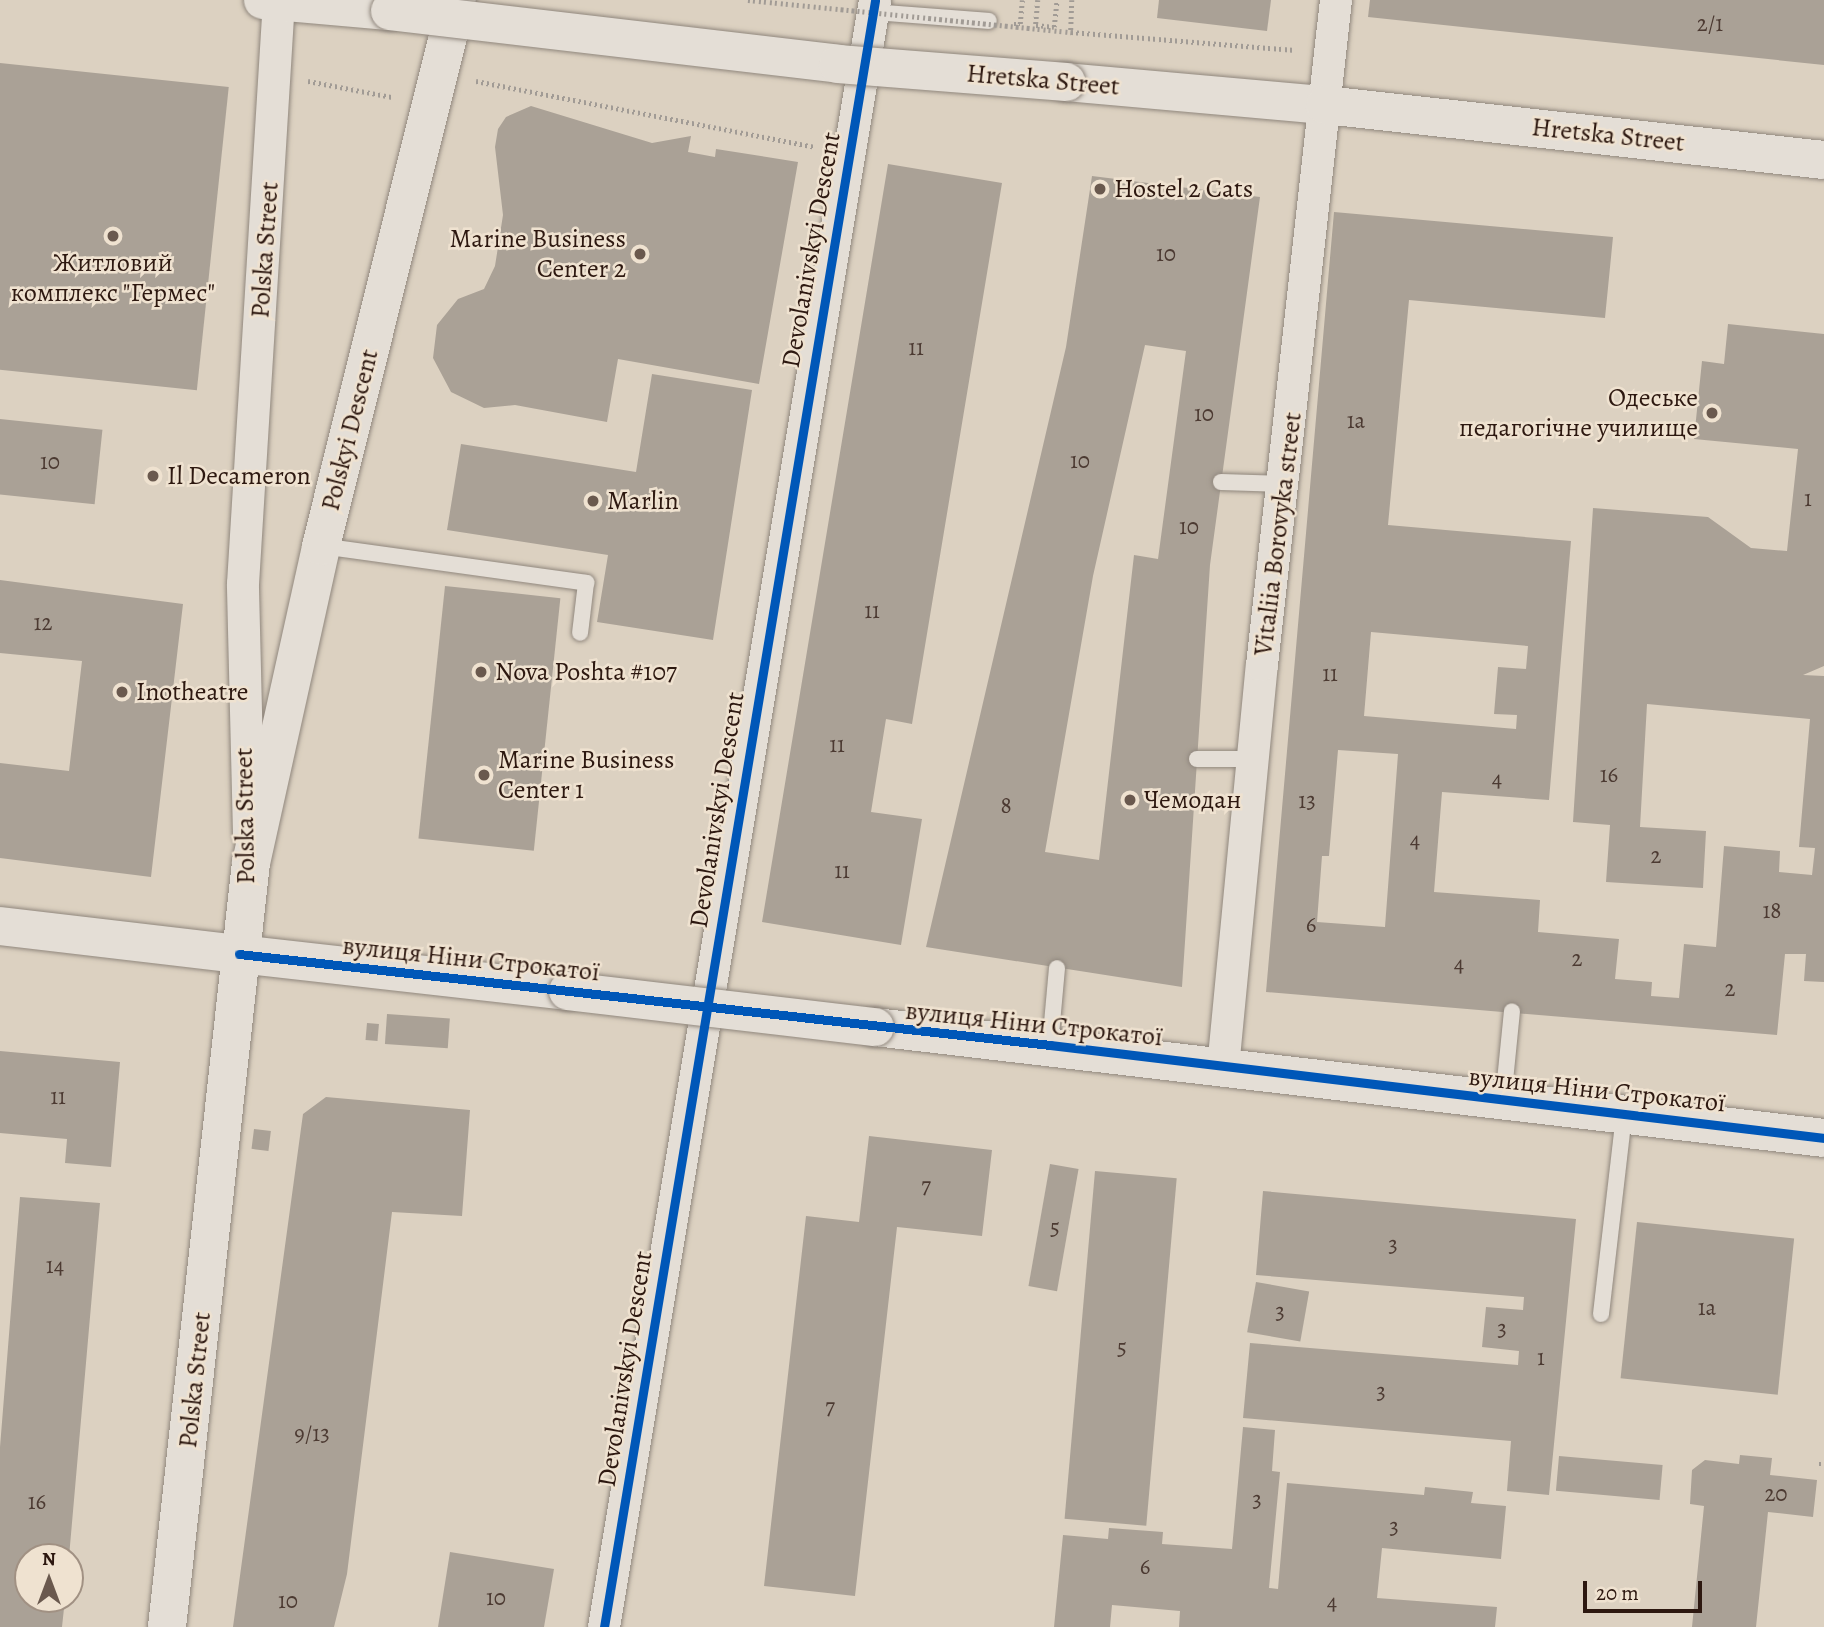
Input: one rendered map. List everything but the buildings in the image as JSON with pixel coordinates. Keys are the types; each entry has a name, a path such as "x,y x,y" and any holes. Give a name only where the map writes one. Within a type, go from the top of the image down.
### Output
{"street":[{"name":"Polskyi Descent","path":"251,863 321,546 457,0"},
{"name":"Vitaliia Borovyka street","path":"1223,1068 1253,759 1336,0"},
{"name":"Hretska Street","path":"274,1 390,11 838,64 1325,104 1824,160"},
{"name":"Polska Street","path":"167,1627 251,863 244,750 243,584 277,76 274,1"},
{"name":"Devolanivskyi Descent","path":"604,1627 874,6"},
{"name":"вулиця Ніни Строкатої","path":"0,926 1050,1045 1223,1068 1824,1138"}],"lane":[{"path":"874,6 989,21"},
{"path":"1221,482 1285,484"},
{"path":"321,546 586,583 580,633"},
{"path":"1197,759 1253,759"},
{"path":"1050,1045 1058,968"},
{"path":"1503,1101 1512,1011"},
{"path":"1601,1314 1624,1114"}],"path":[{"path":"748,0 1071,32 1331,52"},
{"path":"1038,0 1036,25 1054,27 1057,0"},
{"path":"1071,32 1072,0"},
{"path":"277,76 435,89 849,154"}],"cycle path":[{"path":"604,1627 875,0"},
{"path":"239,954 1050,1045 1824,1138"}],"place":[{"name":"Hostel 2 Cats","path":"1100,189"},
{"name":"Житловий комплекс \"Гермес\"","path":"113,236"},
{"name":"Marine Business Center 2","path":"640,254"},
{"name":"Одеське педагогічне училище","path":"1712,413"},
{"name":"Il Decameron","path":"153,476"},
{"name":"Marlin","path":"593,501"},
{"name":"Nova Poshta #107","path":"481,672"},
{"name":"Inotheatre","path":"122,692"},
{"name":"Marine Business Center 1","path":"484,775"},
{"name":"Чемодан","path":"1130,800"}]}
